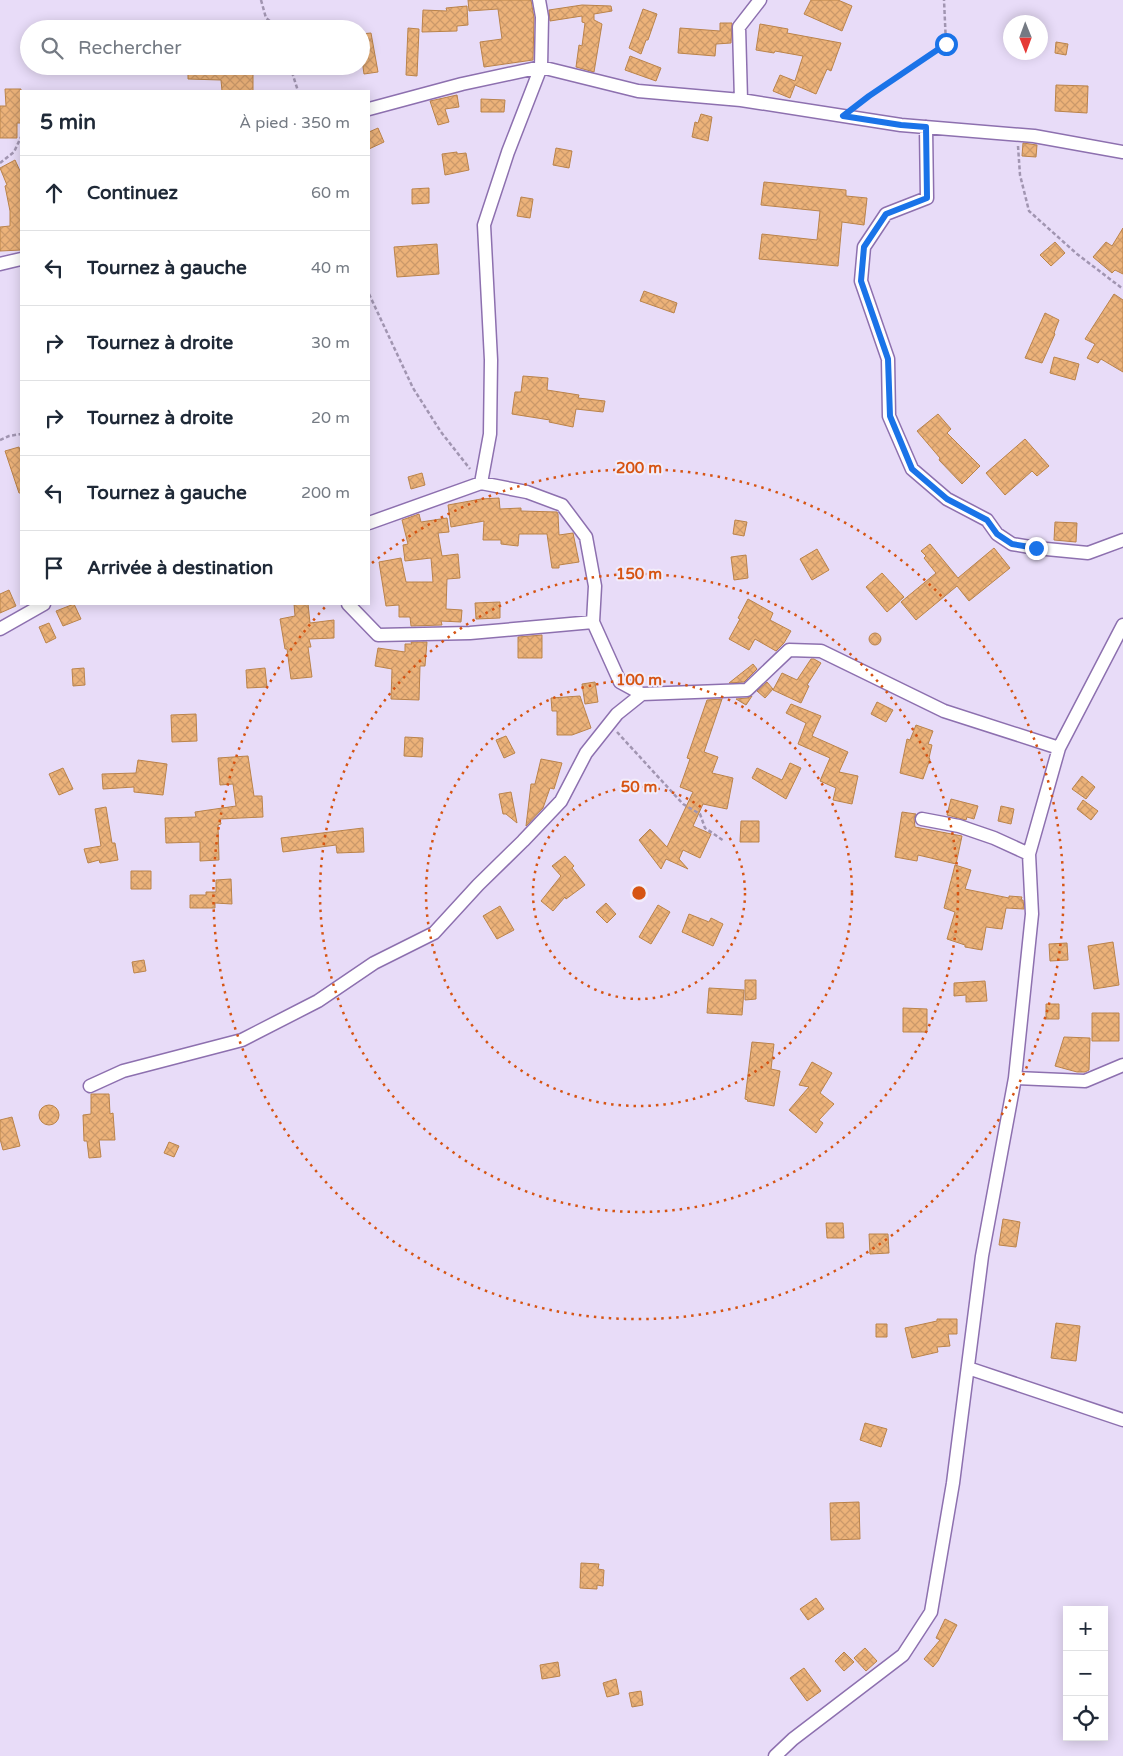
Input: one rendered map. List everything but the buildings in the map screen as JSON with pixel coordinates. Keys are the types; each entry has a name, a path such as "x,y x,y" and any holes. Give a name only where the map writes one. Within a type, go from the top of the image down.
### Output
{"street":[{"path":"481,482 490,434 491,360 484,225 508,152 541,67 542,17 539,0"},
{"path":"741,100 739,28 760,0"},
{"path":"370,108 462,84 541,67 638,91 741,100 901,125 1017,135 1123,152"},
{"path":"926,127 927,198 886,214 864,247 861,281 888,359 890,416 912,469 947,499 987,520 997,534 1012,544 1088,553 1123,540"},
{"path":"0,264 20,259"},
{"path":"370,524 481,482 527,492 562,505 586,537 595,586 593,622 620,682 642,694 747,690 789,650 821,651 944,711 1059,748"},
{"path":"0,629 42,605"},
{"path":"349,605 378,635 470,633 593,622"},
{"path":"775,1756 903,1655 931,1612 952,1483 982,1256 1015,1078 1032,914 1029,854 1059,748 1123,624"},
{"path":"90,1086 123,1071 242,1040 318,1001 374,963 434,933 478,885 561,801 586,753 617,714 642,694"},
{"path":"922,819 959,826 994,838 1029,854"},
{"path":"1015,1078 1085,1081 1123,1065"},
{"path":"968,1368 1123,1420"}],"path":[{"path":"261,0 266,18 269,20"},
{"path":"843,116 946,44 944,0"},
{"path":"293,75 298,90"},
{"path":"1017,135 1020,175 1029,211 1123,290"},
{"path":"0,163 14,152 20,139"},
{"path":"370,296 413,388 441,432 481,482"},
{"path":"0,440 20,434"},
{"path":"609,724 683,804 700,814 705,828 724,840"}],"route":[{"path":"946,44 843,116 926,127 927,198 886,214 864,247 861,281 888,359 890,416 912,469 947,499 987,520 997,534 1012,544 1036,548"}]}
